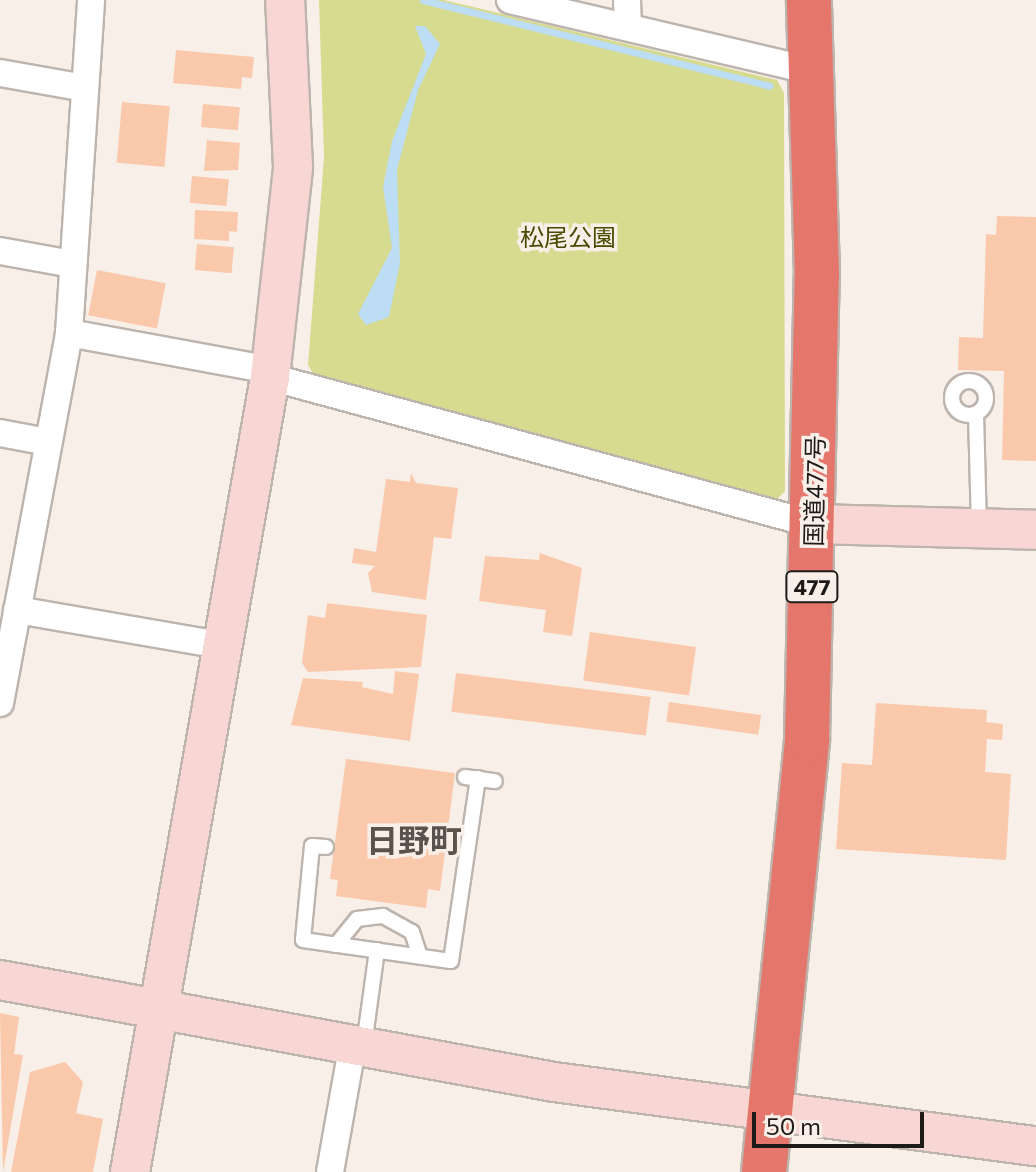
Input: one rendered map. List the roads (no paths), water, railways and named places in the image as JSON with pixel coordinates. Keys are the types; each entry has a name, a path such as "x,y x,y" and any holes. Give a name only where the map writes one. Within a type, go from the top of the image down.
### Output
{"highway":[{"name":"国道477号","path":"764,1172 807,740 813,524 813,71 809,0"}],"street":[{"path":"0,703 69,333 91,0"},
{"path":"130,1172 226,646 271,374 293,167 285,0"},
{"path":"510,0 627,12 813,71"},
{"path":"0,73 85,88"},
{"path":"0,251 72,264"},
{"path":"69,333 271,374 813,524 1036,530"},
{"path":"0,433 48,442"},
{"path":"17,610 226,646"},
{"path":"0,980 772,1115 1036,1146"},
{"path":"330,1172 358,1044"}],"lane":[{"path":"976,414 979,527"},
{"path":"326,847 312,846 303,940 451,961 472,778 495,781"},
{"path":"336,945 357,919 383,916 412,932 420,956"},
{"path":"358,1044 377,950"}],"water":[{"path":"415,26 425,26 440,44 418,90 397,170 400,263 389,317 366,325 358,314 392,248 383,187 392,141 426,54"}],"waterway":[{"path":"423,0 770,86"}],"district":[{"name":"日野町","path":"414,839"}],"park label":[{"name":"松尾公園","path":"568,237"}]}
